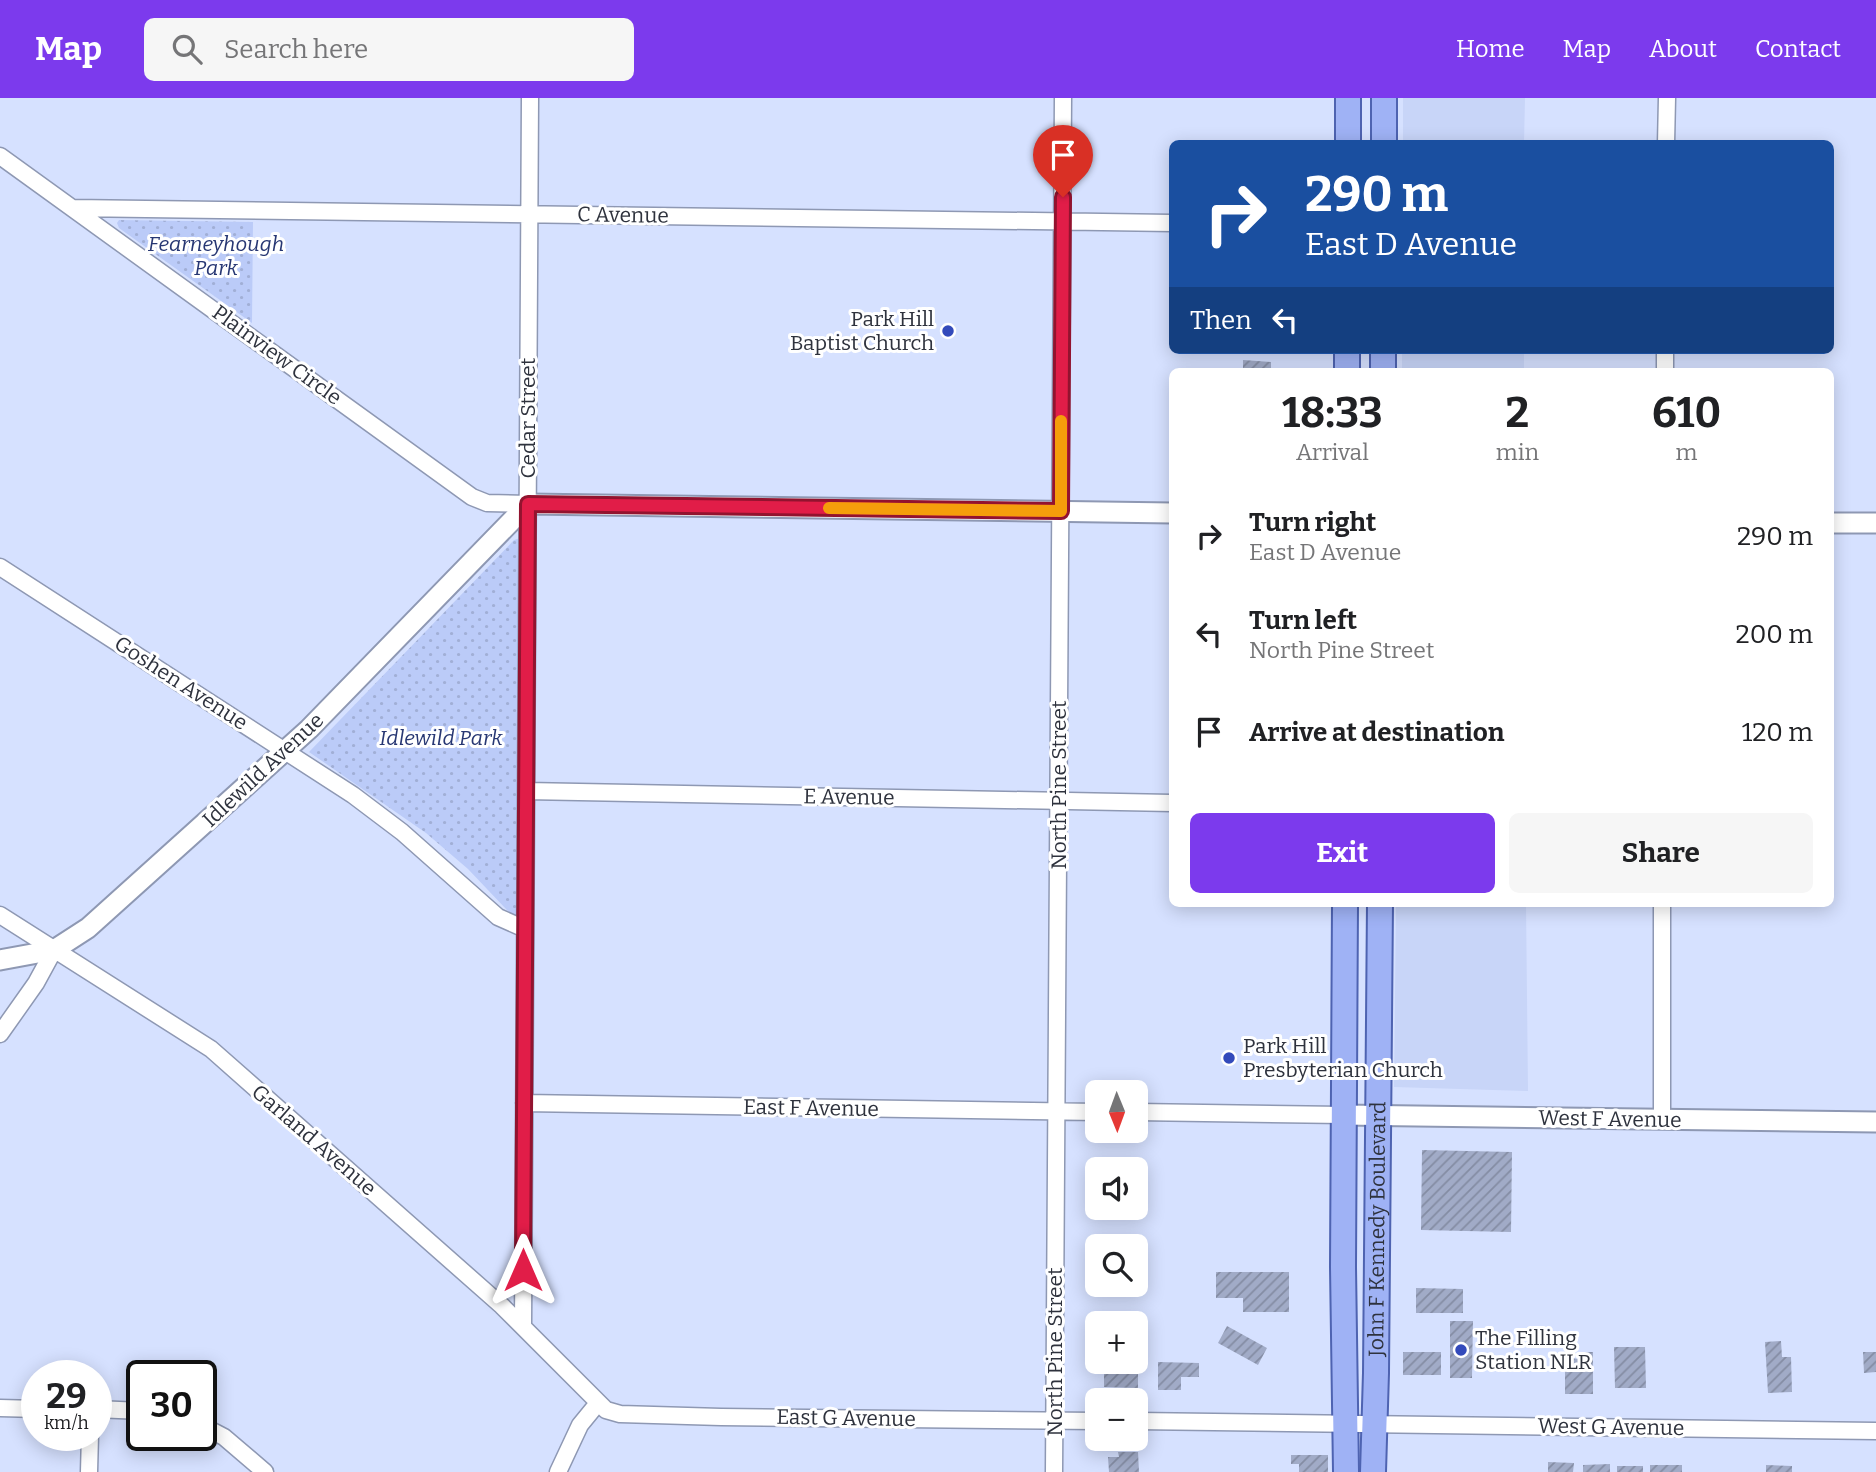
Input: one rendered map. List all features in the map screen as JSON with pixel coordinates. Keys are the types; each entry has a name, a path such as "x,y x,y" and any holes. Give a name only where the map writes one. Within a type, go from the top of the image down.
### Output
{"main road":[{"path":"1348,98 1348,140"},
{"path":"1384,98 1384,140"},
{"name":"John F Kennedy Boulevard","path":"1345,907 1343,1115 1346,1472"},
{"name":"John F Kennedy Boulevard","path":"1373,1472 1380,907"}],"street":[{"name":"Cedar Street","path":"523,1326 530,98"},
{"name":"North Pine Street","path":"1054,1472 1063,98"},
{"path":"1666,140 1667,98"},
{"name":"Plainview Circle","path":"0,156 472,497 487,503 528,504"},
{"name":"C Avenue","path":"73,208 1169,223"},
{"path":"528,504 1169,513"},
{"name":"Idlewild Avenue","path":"0,1034 36,983 54,950 88,928 285,751 528,504"},
{"path":"1834,523 1876,523"},
{"name":"Goshen Avenue","path":"0,567 354,795 402,832 498,917 525,929"},
{"name":"E Avenue","path":"526,791 1169,803"},
{"path":"1662,907 1662,1119"},
{"name":"Garland Avenue","path":"0,915 211,1049 523,1326 598,1403"},
{"path":"0,960 54,950"},
{"name":"East F Avenue","path":"524,1103 1085,1112"},
{"path":"1148,1112 1343,1115"},
{"name":"West F Avenue","path":"1343,1115 1876,1122"},
{"path":"558,1472 580,1425 598,1403"},
{"name":"East G Avenue","path":"598,1403 606,1410 620,1414 1085,1421"},
{"path":"0,1408 21,1409"},
{"path":"1148,1421 1345,1424"},
{"name":"West G Avenue","path":"1345,1424 1876,1431"},
{"path":"217,1433 265,1472"},
{"path":"89,1472 90,1451"}],"shaded area":[{"path":"1403,98 1525,98 1524,140 1403,140"},
{"path":"1402,354 1524,354 1524,368 1402,368"},
{"path":"1396,907 1526,907 1528,1091 1394,1087"}],"green space":[{"name":"Fearneyhough Park","path":"119,220 253,222 252,323 119,228"},
{"name":"Idlewild Park","path":"520,538 525,929 468,869 426,833 309,752 514,540"}],"building":[{"path":"1243,360 1271,362 1271,368 1243,368"},
{"path":"1422,1150 1512,1152 1511,1232 1421,1230"},
{"path":"1216,1272 1289,1272 1289,1312 1243,1312 1243,1298 1216,1298"},
{"path":"1416,1288 1463,1289 1463,1313 1416,1313"},
{"name":"The Filling Station NLR","path":"1450,1321 1473,1321 1472,1378 1450,1378"},
{"path":"1227,1326 1267,1348 1258,1365 1218,1343"},
{"path":"1781,1341 1782,1357 1791,1357 1792,1392 1768,1393 1765,1342"},
{"path":"1614,1347 1645,1347 1646,1388 1615,1388"},
{"path":"1403,1352 1441,1352 1441,1375 1403,1375"},
{"path":"1581,1352 1593,1352 1593,1394 1565,1394 1565,1358 1581,1359"},
{"path":"1863,1352 1876,1352 1876,1372 1864,1373"},
{"path":"1158,1362 1199,1363 1199,1377 1181,1377 1181,1390 1158,1390"},
{"path":"1104,1374 1138,1374 1138,1388 1104,1387"},
{"path":"1118,1452 1138,1452 1139,1472 1109,1472 1108,1457 1119,1457"},
{"path":"1291,1455 1328,1455 1328,1472 1299,1472 1299,1464 1291,1464"},
{"path":"1548,1462 1574,1463 1573,1472 1548,1472"},
{"path":"1610,1464 1610,1472 1583,1472 1583,1465"},
{"path":"1650,1465 1682,1465 1682,1472 1650,1472"},
{"path":"1766,1465 1792,1466 1792,1472 1766,1472"},
{"path":"1617,1466 1643,1466 1643,1472 1617,1472"}],"slow traffic":[{"path":"829,508 1061,511 1061,421"}],"place":[{"name":"Park Hill Baptist Church","path":"948,331"},
{"name":"Park Hill Presbyterian Church","path":"1229,1058"},
{"name":"The Filling Station NLR","path":"1461,1350"}],"route":[{"path":"523,1270 528,504 1061,511 1063,197"}]}
